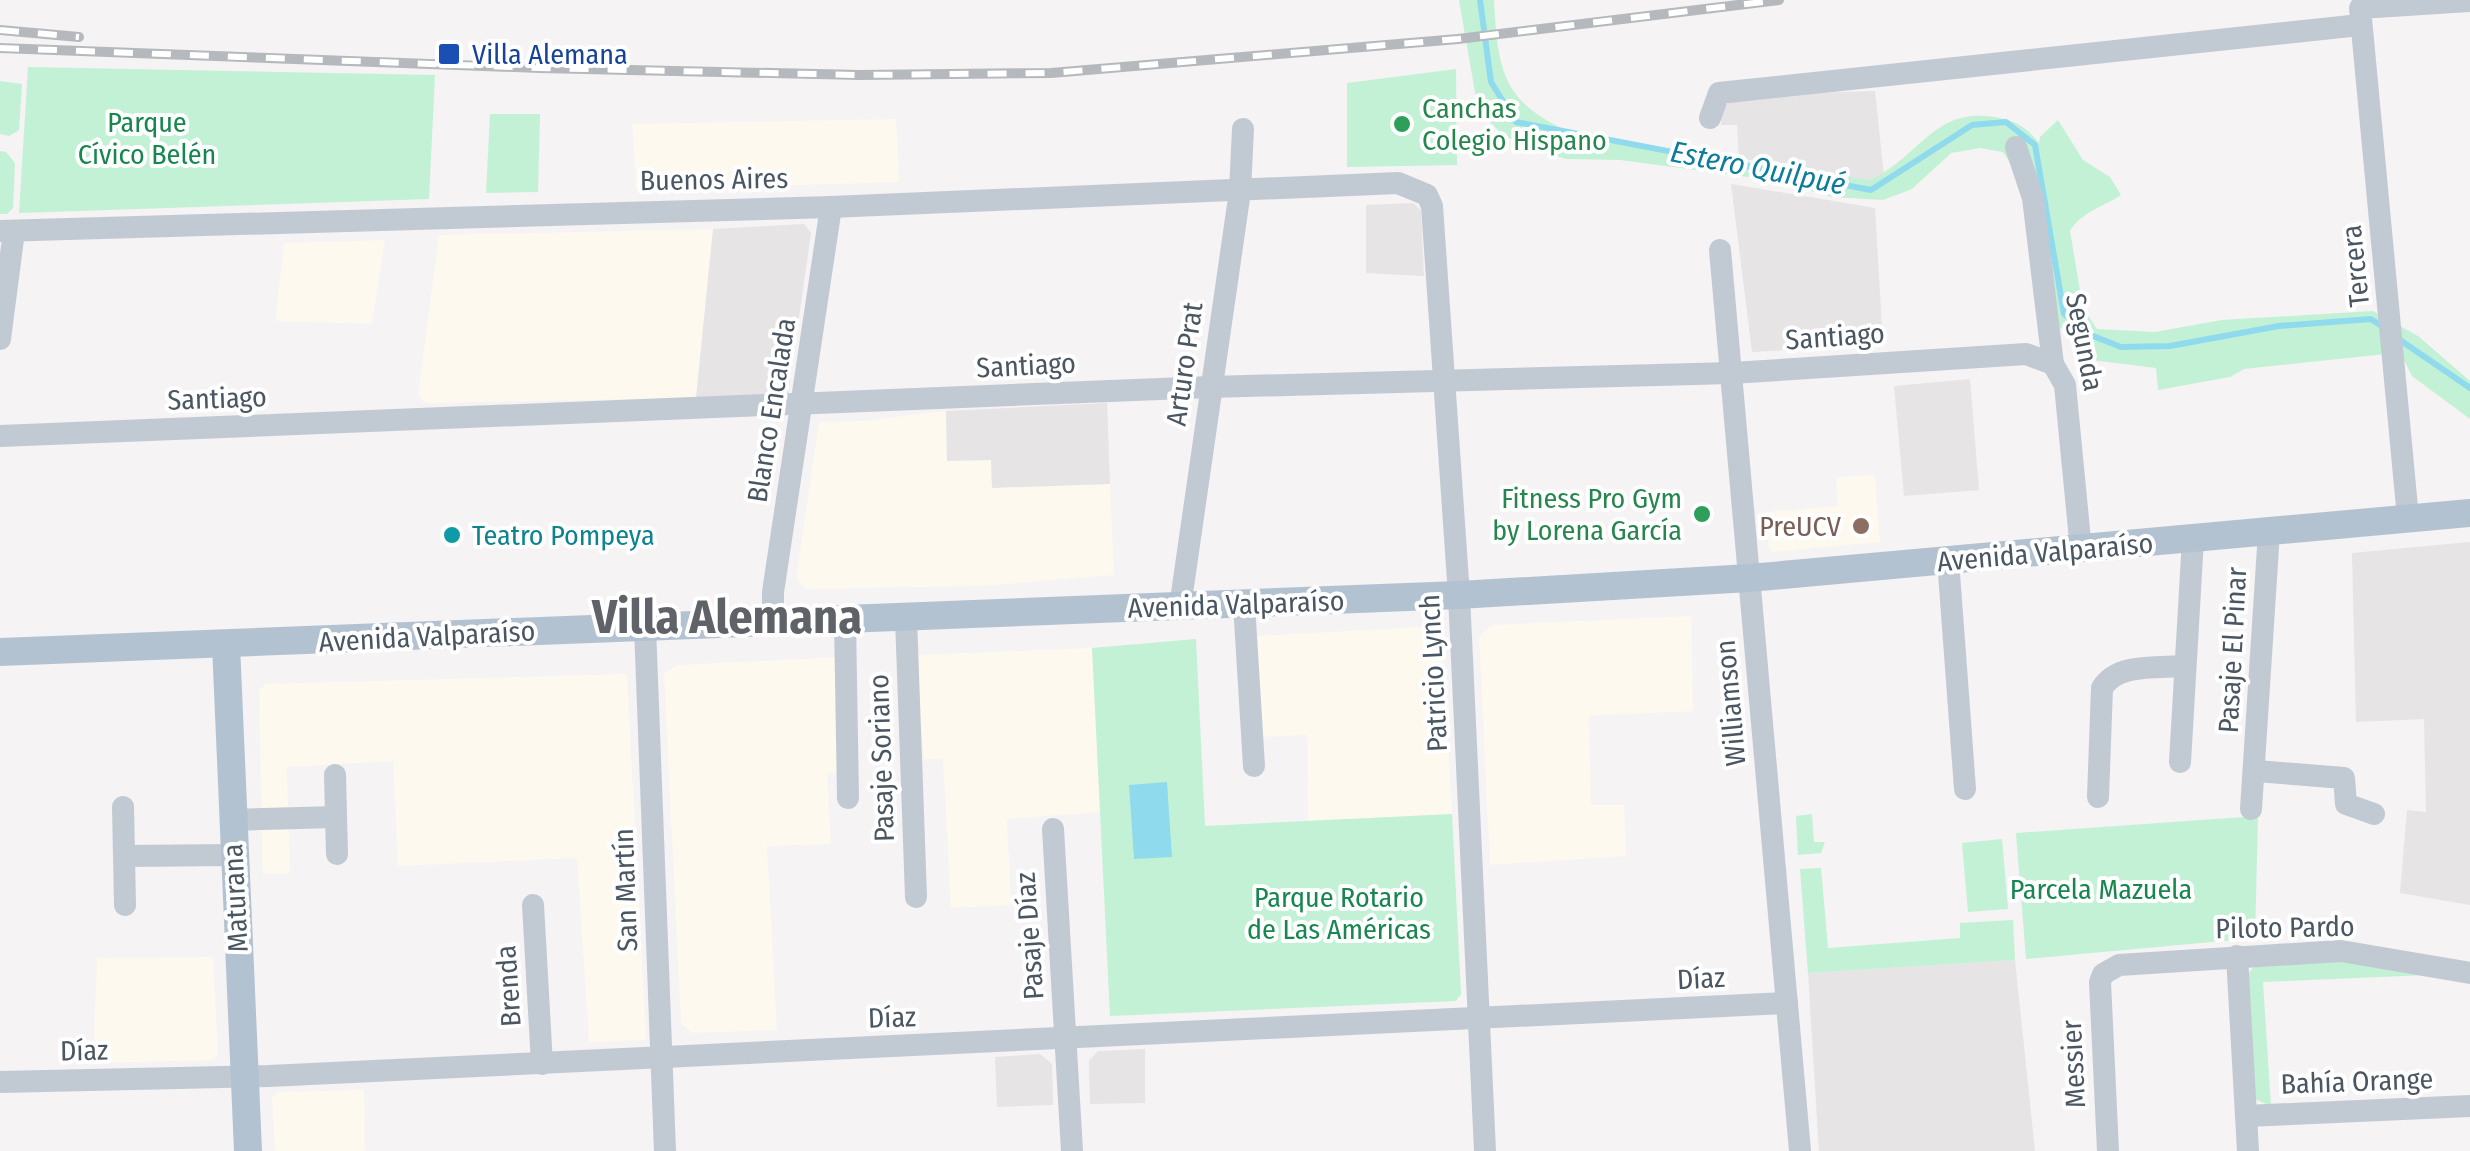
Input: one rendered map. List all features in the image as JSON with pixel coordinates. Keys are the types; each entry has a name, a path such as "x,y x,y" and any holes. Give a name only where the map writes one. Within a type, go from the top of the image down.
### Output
{"main road":[{"name":"Avenida Valparaíso","path":"0,652 1460,595 1750,578 2470,512"},
{"name":"Maturana","path":"226,645 248,1151"}],"street":[{"path":"1710,118 1719,94 2470,1"},
{"name":"Tercera","path":"2360,16 2408,518"},
{"name":"Arturo Prat","path":"1180,607 1240,191 1243,129"},
{"name":"Segunda","path":"2016,148 2033,198 2052,364 2064,385 2082,550"},
{"name":"Buenos Aires","path":"7,231 831,206 1398,183 1427,195"},
{"name":"Patricio Lynch","path":"1427,195 1432,206 1460,595 1485,1151"},
{"name":"Blanco Encalada","path":"773,623 773,592 831,206"},
{"path":"0,339 7,231"},
{"name":"Williamson","path":"1720,250 1800,1151"},
{"name":"Santiago","path":"0,436 1210,387 1732,373 2026,354 2052,364"},
{"name":"Pasaje El Pinar","path":"2252,810 2269,532"},
{"path":"2180,762 2193,539"},
{"path":"1948,560 1965,789"},
{"path":"1244,604 1254,766"},
{"name":"Pasaje Soriano","path":"906,618 916,896"},
{"path":"845,620 848,798"},
{"name":"San Martín","path":"645,628 665,1151"},
{"path":"2098,797 2102,688 2110,676 2122,672 2184,666"},
{"path":"2346,754 2346,804 2374,814"},
{"name":"Pasaje El Pinar","path":"2256,771 2344,778"},
{"path":"335,775 337,854"},
{"path":"123,806 125,905"},
{"path":"232,820 336,817"},
{"name":"Pasaje Díaz","path":"1053,829 1072,1151"},
{"path":"124,856 233,855"},
{"name":"Brenda","path":"533,905 542,1064"},
{"name":"Piloto Pardo","path":"2103,974 2119,965 2341,951 2470,973"},
{"path":"2237,956 2248,1151"},
{"name":"Messier","path":"2103,974 2100,994 2108,1151"},
{"name":"Díaz","path":"0,1082 244,1077 542,1064 1787,1004"},
{"name":"Bahía Orange","path":"2246,1116 2470,1106"}],"shaded area":[{"path":"1875,91 1884,176 1873,182 1739,158 1737,125 1721,125 1722,109 1737,95"},
{"path":"896,119 899,182 636,190 632,124"},
{"path":"1731,184 1875,208 1883,345 1752,352"},
{"path":"1413,203 1421,210 1424,276 1366,273 1366,205"},
{"path":"804,224 811,233 788,395 696,398 713,229"},
{"path":"713,229 696,398 426,403 418,395 439,235"},
{"path":"385,240 372,324 275,321 284,243"},
{"path":"1970,379 1979,490 1904,496 1894,386"},
{"path":"1107,403 1110,484 992,488 991,460 947,461 946,411"},
{"path":"946,411 947,460 991,460 992,487 1110,484 1114,575 980,586 805,589 796,578 819,422"},
{"path":"1875,475 1880,542 1773,552 1769,549 1765,512 1838,506 1836,477"},
{"path":"2470,542 2470,905 2400,893 2407,810 2426,812 2424,719 2356,722 2352,553"},
{"path":"1691,616 1693,711 1589,716 1591,805 1624,805 1626,856 1490,865 1479,637 1492,625"},
{"path":"1436,626 1442,634 1452,814 1308,821 1307,735 1262,737 1255,636"},
{"path":"1092,648 1101,812 1007,819 1011,905 951,908 943,759 924,759 914,655"},
{"path":"842,657 846,772 827,773 831,844 767,846 777,1030 692,1033 681,1024 664,674 677,665"},
{"path":"627,674 646,1040 589,1042 577,858 398,866 393,761 287,767 290,873 263,874 259,690 265,684"},
{"path":"213,957 218,1054 213,1060 93,1063 97,958"},
{"path":"2015,960 2035,1151 1819,1151 1808,973"},
{"path":"1145,1049 1145,1103 1090,1104 1089,1061 1098,1051"},
{"path":"1040,1054 1052,1064 1053,1105 997,1107 995,1057"},
{"path":"364,1090 365,1151 275,1151 272,1097 278,1092"}],"green space":[{"path":"1459,0 1494,0 1498,49 1510,84 1534,112 1577,136 1870,180 1959,118 2006,119 2039,143 2040,137 2058,120 2083,160 2110,177 2121,195 2086,214 2070,231 2083,308 2097,329 2155,332 2222,320 2373,311 2418,336 2470,381 2470,419 2412,376 2395,353 2244,369 2230,377 2158,390 2156,368 2091,360 2050,317 2028,190 2003,152 1980,148 1951,153 1912,189 1883,200 1832,197 1771,180 1620,160 1567,159 1527,149 1501,133 1484,116 1476,98"},
{"name":"Parque Cívico Belén","path":"28,67 435,75 429,199 19,213"},
{"name":"Canchas Colegio Hispano","path":"1456,69 1457,165 1347,167 1347,83"},
{"path":"0,81 22,84 19,130 9,136 0,134"},
{"path":"490,114 540,114 538,192 486,193"},
{"path":"0,151 15,163 13,208 7,214 0,214"},
{"name":"Parque Rotario de Las Américas","path":"1196,639 1205,826 1452,814 1461,994 1456,1001 1110,1016 1092,648"},
{"path":"1812,814 1814,842 1825,842 1821,853 1798,855 1796,816"},
{"name":"Parcela Mazuela","path":"2258,816 2255,938 2026,959 2016,833"},
{"path":"2002,839 2008,909 1968,912 1962,843"},
{"path":"1821,868 1828,948 1960,938 1960,923 2013,920 2015,960 1808,973 1800,869"},
{"path":"2352,961 2427,975 2263,982 2271,1106 2255,1099 2247,975 2256,964"}],"water":[{"path":"1167,782 1172,857 1134,859 1129,785"}],"waterway":[{"name":"Estero Quilpué","path":"1480,0 1491,82 1516,122 1871,190 1972,125 2006,122 2035,145 2064,314 2088,334 2121,347 2170,346 2279,326 2371,319 2383,327"},
{"name":"Estero Quilpué","path":"2397,338 2470,388"}],"railway":[{"path":"0,48 540,68 860,75 1051,73 1458,39 1779,0"},
{"path":"0,30 79,37"}],"place":[{"name":"Villa Alemana","path":"449,54"},
{"name":"Canchas Colegio Hispano","path":"1402,124"},
{"name":"Fitness Pro Gym by Lorena García","path":"1702,514"},
{"name":"PreUCV","path":"1861,526"},
{"name":"Teatro Pompeya","path":"452,535"}],"district":[{"name":"Villa Alemana","path":"727,616"}]}
